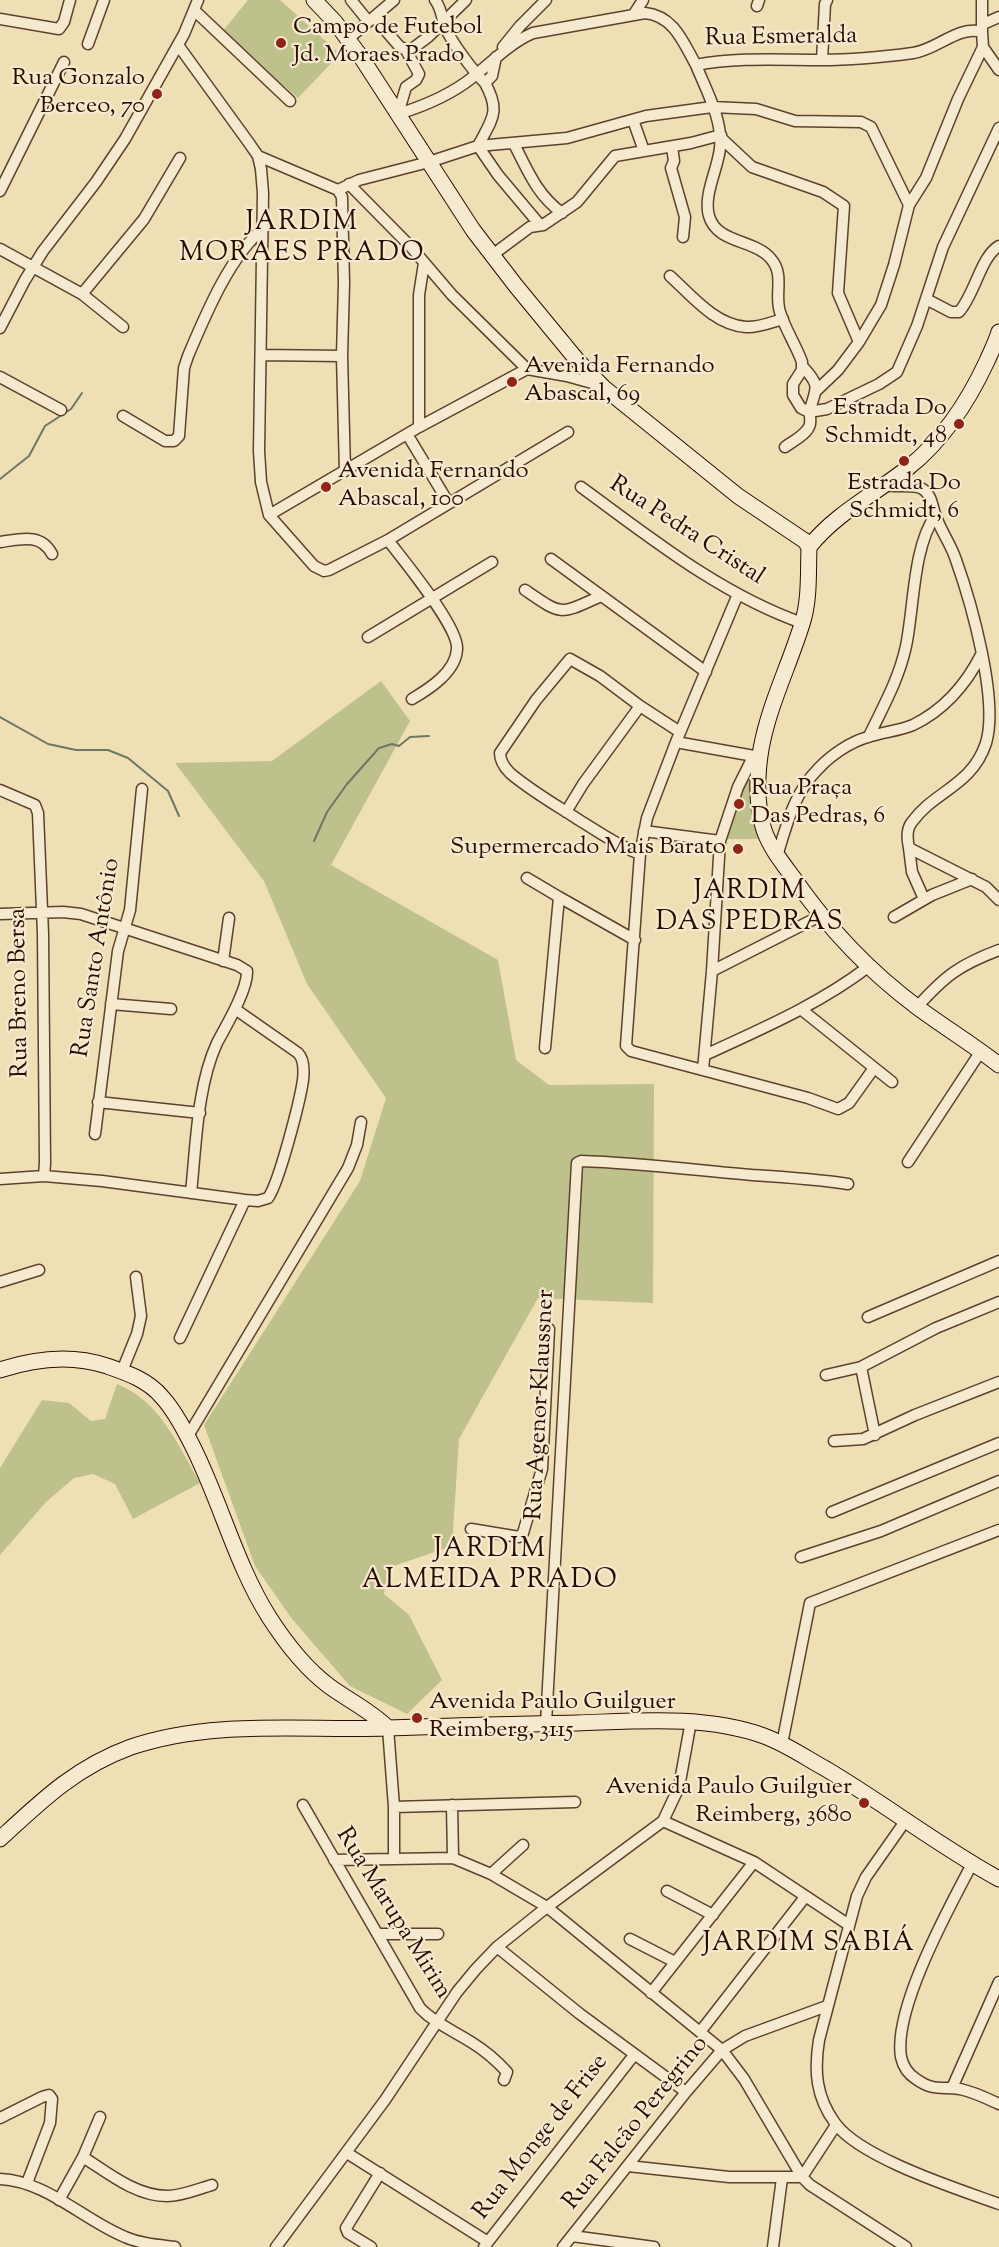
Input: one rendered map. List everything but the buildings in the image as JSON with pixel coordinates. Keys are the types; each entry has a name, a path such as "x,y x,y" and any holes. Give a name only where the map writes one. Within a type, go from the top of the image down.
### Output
{"main road":[{"path":"314,0 348,39 492,256 594,381 738,495 810,541"},
{"path":"998,336 980,376 950,426 931,449 840,515 810,541 807,599 802,622 758,753 758,770 759,805 764,831 777,856 820,916 868,967 917,1007 999,1065"},
{"path":"0,1370 29,1361 89,1360 136,1377 161,1395 188,1436 206,1472 243,1566 270,1618 312,1671 388,1728"},
{"path":"0,1839 63,1782 107,1758 162,1738 197,1732 241,1729 691,1721 735,1728 782,1744 846,1781 972,1864 999,1879"}],"street":[{"path":"0,20 60,29 70,0"},
{"path":"88,44 104,0"},
{"path":"351,0 392,40 406,50 419,74 416,80 406,87 398,114"},
{"path":"348,39 394,0"},
{"path":"435,0 443,13 446,28 492,96 495,114 478,146"},
{"path":"406,50 418,47 466,0"},
{"name":"Rua Esmeralda","path":"496,57 520,26 546,0"},
{"path":"634,14 643,0"},
{"path":"822,60 827,0"},
{"path":"816,391 838,370 859,342 881,305 909,205 926,178 958,99 983,47 982,0"},
{"path":"0,328 33,267 113,159 178,45 196,5 290,101"},
{"name":"Rua Esmeralda","path":"398,114 437,99 477,74 520,38 532,33 634,14 657,14 666,19 696,65 722,61 859,59 915,53 964,31 983,28 999,17"},
{"path":"178,45 258,156 261,169 264,228 260,472 268,515 314,566 324,571 388,540 568,432"},
{"path":"983,47 999,70"},
{"path":"485,83 495,69 496,57"},
{"path":"0,191 64,62"},
{"path":"696,65 721,136 718,163 708,207 709,217 714,227 722,234 757,248 774,262 780,281 779,310 803,367 815,380 816,391 809,412 810,424 804,433 785,447"},
{"path":"338,190 380,174 429,162 478,146 567,138 646,116 712,107 756,109 795,121 861,122 871,127 909,205"},
{"path":"633,120 644,151"},
{"path":"803,367 792,389 801,408 809,412 827,409 879,384 897,372 910,344 943,247 999,128"},
{"path":"721,136 752,167 823,192 844,206 838,293 859,342"},
{"path":"492,256 530,227 540,225 577,202 615,156 721,136"},
{"path":"514,144 537,189 548,203 562,213"},
{"path":"478,146 498,175 540,225"},
{"path":"672,147 674,161 671,168 685,217 683,237"},
{"path":"258,156 338,190 342,202 345,471"},
{"path":"82,294 144,219 180,158"},
{"path":"349,184 400,234 474,318 527,369 594,381"},
{"path":"123,416 165,441 174,441 180,436 184,368 188,356 235,260 249,241 264,228"},
{"path":"926,299 951,312 959,312 972,294 991,252 999,246"},
{"path":"0,249 82,294 123,327"},
{"path":"419,427 419,295 424,263"},
{"path":"670,276 713,315 730,323 750,327 783,319"},
{"path":"261,355 342,356"},
{"path":"268,515 419,427 527,369"},
{"path":"0,377 61,410"},
{"path":"407,434 448,502"},
{"path":"885,484 893,487 923,488 930,496 935,516 956,559 982,652 989,708 986,742 980,757 964,778 911,822 907,837 912,872 924,899"},
{"name":"Rua Pedra Cristal","path":"581,488 711,579 773,612 802,622"},
{"path":"869,736 891,693 900,669 922,544 935,516"},
{"path":"0,542 34,539 45,544 52,554"},
{"path":"388,540 432,600 456,639 455,657 437,683 412,699"},
{"path":"551,559 706,672"},
{"path":"368,637 492,562"},
{"path":"525,590 556,610 572,609 601,596"},
{"path":"738,594 678,737 644,831 640,854 635,940 625,1039 627,1049 808,1098 838,1109 849,1103 874,1068"},
{"path":"777,856 791,810 809,779 824,763 856,741 913,725 942,705 963,684 982,652"},
{"path":"640,854 623,847 566,812 510,772 500,757 503,748 526,714 570,659 600,676 678,737 758,753 738,787 720,841 703,1070"},
{"path":"566,812 583,784 640,706"},
{"name":"Rua Santo Antônio","path":"95,1134 111,1004 124,928 130,909 142,789"},
{"name":"Rua Breno Bersa","path":"0,790 38,808 44,1176"},
{"path":"644,831 720,841"},
{"path":"909,848 986,887 999,900"},
{"path":"527,878 635,940"},
{"path":"894,917 924,899 972,879"},
{"path":"545,1048 559,897"},
{"path":"0,914 41,912 81,914 237,965 247,971 247,978 235,1009 212,1056 200,1113 191,1193"},
{"path":"712,971 820,916"},
{"path":"223,961 229,918"},
{"path":"917,1007 933,989 960,967 999,950"},
{"path":"705,1055 802,1010 841,987 868,967"},
{"path":"111,1004 171,1009"},
{"path":"0,1179 44,1176 245,1200 265,1200 271,1194 292,1124 303,1080 303,1064 301,1055 235,1009"},
{"path":"802,1010 892,1082"},
{"path":"908,1162 981,1051"},
{"path":"98,1102 200,1113"},
{"path":"188,1436 348,1168 357,1145 361,1122"},
{"name":"Rua Agenor Klaussner","path":"546,1723 575,1173 579,1161 651,1164 754,1175 803,1177 848,1184"},
{"path":"180,1338 245,1200"},
{"path":"868,1317 999,1261"},
{"path":"0,1282 39,1270"},
{"path":"122,1371 137,1334 141,1317 136,1277"},
{"path":"826,1375 861,1366 936,1328 999,1302"},
{"path":"471,1528 519,1537 523,1533 542,1467 549,1329"},
{"path":"861,1366 874,1435"},
{"path":"834,1441 863,1439 915,1415 999,1382"},
{"path":"832,1512 999,1443"},
{"path":"542,1467 560,1469"},
{"path":"801,1557 881,1531 999,1481"},
{"path":"782,1744 810,1603 999,1530"},
{"path":"276,2247 347,2153 457,1992 497,1947 663,1821 679,1788 691,1721"},
{"path":"388,1728 394,1807 394,1857"},
{"path":"394,1807 575,1802"},
{"name":"Rua Marupa Mirim","path":"303,1805 420,2008 490,2057 507,2072 504,2080"},
{"path":"452,1805 453,1858"},
{"path":"906,1820 866,1878 857,1896 827,2006 816,2063 816,2079 822,2098 836,2125 858,2143 881,2157 924,2176 999,2204"},
{"path":"663,1821 754,1862 849,1925"},
{"path":"492,1874 523,1845"},
{"path":"334,1860 394,1857 453,1858 492,1874 547,1907 722,2050 744,2079 802,2177 819,2192 890,2243 906,2247"},
{"path":"651,1993 754,1862"},
{"path":"972,1864 940,1926 915,1984 900,2048 904,2067 916,2080 937,2089 952,2088 968,2091 999,2104"},
{"path":"667,1891 713,1915"},
{"path":"700,2032 806,1896"},
{"path":"378,1934 438,1934"},
{"path":"630,1939 675,1962"},
{"path":"497,1947 580,2014 686,2092"},
{"path":"952,2088 999,1982"},
{"name":"Rua Falcão Peregrino","path":"563,2247 722,2050 745,2036 827,2006"},
{"name":"Rua Monge de Frise","path":"486,2244 634,2055"},
{"path":"0,2118 42,2097 51,2097 53,2104 50,2123 27,2183"},
{"path":"59,2200 83,2157 100,2117"},
{"path":"802,2177 836,2125"},
{"path":"347,2153 486,2244"},
{"path":"83,2157 123,2183 156,2195 179,2195 212,2185"},
{"path":"628,2166 729,2177 802,2177"},
{"path":"371,2247 348,2233 346,2228 380,2173"},
{"path":"773,2247 782,2178"},
{"path":"0,2179 27,2183 126,2238 147,2244 175,2247"},
{"path":"572,2236 654,2247"}],"green space":[{"name":"Campo de Futebol Jd. Moraes Prado","path":"248,0 280,0 340,54 298,98 222,32"},
{"path":"381,681 410,721 331,865 498,960 516,1060 549,1085 654,1084 653,1303 538,1298 459,1439 452,1546 388,1568 384,1594 409,1615 442,1680 407,1714 350,1686 292,1619 255,1566 204,1425 360,1181 386,1098 307,984 264,881 175,763 272,761"},
{"path":"753,761 761,839 722,839"},
{"path":"117,1384 145,1401 156,1413 175,1439 200,1483 133,1519 115,1484 93,1474 74,1478 46,1502 0,1555 0,1468 42,1400 69,1403 91,1421 105,1419"}],"waterway":[{"path":"0,479 29,456 45,426 71,409 82,393"},
{"path":"0,717 48,744 76,750 108,750 128,758 168,791 179,816"},
{"path":"314,841 327,812 347,784 379,748 392,744 399,746 410,737 429,736"}],"place":[{"name":"Campo de Futebol Jd. Moraes Prado","path":"281,43"},
{"name":"Rua Gonzalo Berceo, 70","path":"157,94"},
{"name":"Avenida Fernando Abascal, 69","path":"512,382"},
{"name":"Estrada Do Schmidt, 48","path":"959,424"},
{"name":"Estrada Do Schmidt, 6","path":"904,461"},
{"name":"Avenida Fernando Abascal, 100","path":"326,487"},
{"name":"Rua Praça Das Pedras, 6","path":"739,804"},
{"name":"Supermercado Mais Barato","path":"738,849"},
{"name":"Avenida Paulo Guilguer Reimberg, 3115","path":"417,1718"},
{"name":"Avenida Paulo Guilguer Reimberg, 3680","path":"864,1803"}],"district":[{"name":"JARDIM MORAES PRADO","path":"302,240"},
{"name":"JARDIM DAS PEDRAS","path":"750,908"},
{"name":"JARDIM ALMEIDA PRADO","path":"490,1566"},
{"name":"JARDIM SABIÁ","path":"809,1945"}]}
